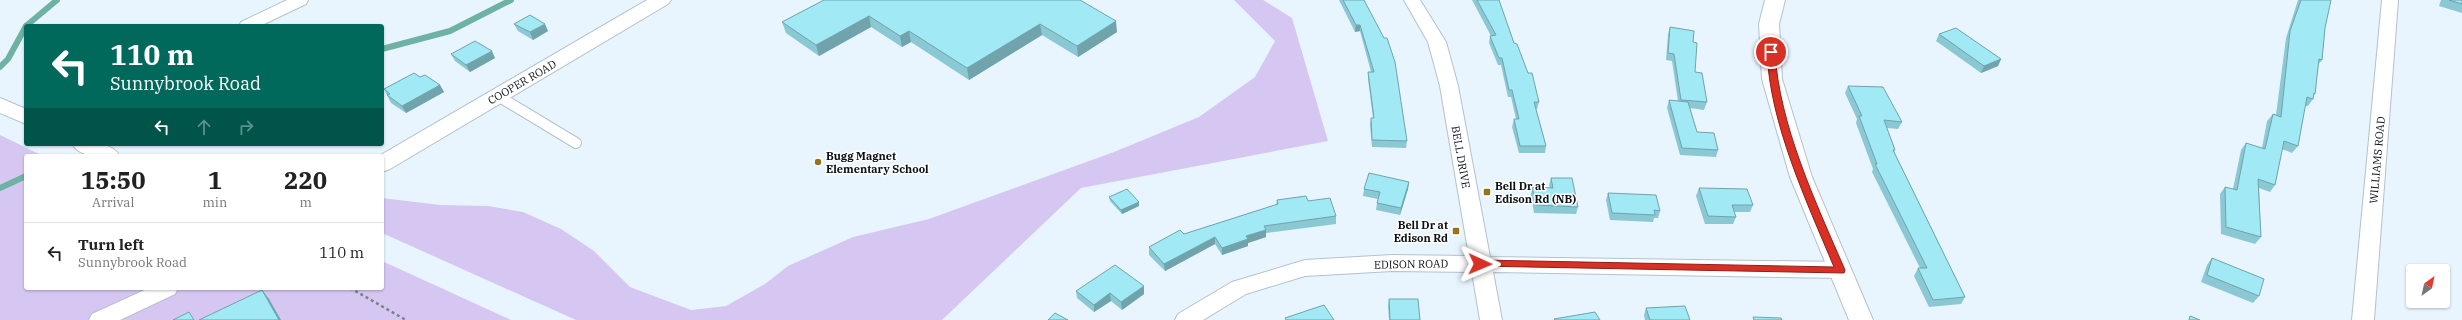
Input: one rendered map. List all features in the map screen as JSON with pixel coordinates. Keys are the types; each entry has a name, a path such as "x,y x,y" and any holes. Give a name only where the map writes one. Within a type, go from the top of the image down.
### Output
{"main road":[{"name":"COOPER ROAD","path":"384,163 661,0"},
{"path":"1774,0 1769,24 1772,79 1801,177 1861,320"},
{"path":"0,105 24,116"},
{"path":"88,146 106,154"}],"street":[{"path":"251,24 300,0"},
{"name":"BELL DRIVE","path":"1412,0 1437,42 1449,86 1491,320"},
{"name":"WILLIAMS ROAD","path":"2362,320 2390,0"},
{"name":"EDISON ROAD","path":"1186,320 1239,288 1306,268 1392,263 1840,270"},
{"path":"100,320 164,290"}],"lane":[{"path":"498,96 576,143"}],"path":[{"path":"354,290 406,320"}],"shaded area":[{"path":"1234,0 1263,0 1292,18 1328,141 1081,188 942,320 576,320 384,234 384,198 440,205 488,206 523,212 561,229 594,251 630,287 691,310 726,306 765,284 788,266 853,237 929,219 1114,152 1199,117 1255,77 1275,41"},
{"path":"0,135 39,154 24,154 24,290 384,290 384,262 511,320 0,320"}],"building":[{"path":"824,0 1080,0 1116,21 1077,46 1040,24 967,68 909,31 900,36 869,16 816,45 782,22"},
{"path":"1343,0 1364,0 1384,38 1387,38 1395,62 1407,141 1372,140 1371,118 1374,118 1368,72 1374,72 1360,25 1356,25"},
{"path":"1477,0 1499,0 1514,43 1517,44 1528,73 1532,73 1539,102 1534,102 1546,146 1520,146 1514,119 1519,119 1512,90 1509,90 1502,58 1499,58 1490,36 1496,35"},
{"path":"2301,0 2331,0 2325,28 2322,60 2319,59 2315,94 2314,93 2313,99 2307,97 2298,146 2284,141 2275,185 2258,179 2261,237 2226,227 2225,187 2237,190 2246,143 2265,149 2273,114 2281,117 2290,31"},
{"path":"2449,0 2462,0 2462,4"},
{"path":"530,15 545,24 530,32 514,24"},
{"path":"1670,27 1694,31 1693,42 1697,43 1695,72 1702,73 1707,102 1681,100 1674,54 1668,53"},
{"path":"1956,28 2001,59 1984,66 1939,34"},
{"path":"475,41 492,51 466,65 451,54"},
{"path":"414,73 420,77 425,75 440,85 402,106 387,95 390,94 384,89"},
{"path":"1848,86 1883,87 1902,122 1884,120 1895,150 1893,150 1965,297 1933,300 1918,268 1927,268 1875,164 1877,164 1859,116 1862,116"},
{"path":"1669,100 1688,102 1697,132 1714,133 1718,150 1682,148"},
{"path":"1369,173 1409,182 1401,208 1377,203 1380,192 1364,189"},
{"path":"1551,178 1572,178 1578,207 1536,205 1532,187 1553,188"},
{"path":"1699,188 1747,189 1753,205 1732,205 1736,217 1708,216"},
{"path":"1127,189 1139,202 1121,210 1109,197"},
{"path":"1608,193 1656,195 1660,211 1654,210 1655,215 1612,213"},
{"path":"1306,196 1308,201 1330,198 1336,216 1264,226 1266,230 1246,236 1248,239 1222,248 1215,237 1164,264 1149,247 1180,230 1184,234 1278,204 1277,200"},
{"path":"2212,258 2264,279 2259,296 2207,275"},
{"path":"1115,265 1144,286 1121,302 1110,293 1094,305 1076,291"},
{"path":"262,290 279,320 199,320"},
{"path":"1389,299 1418,299 1420,320 1390,320"},
{"path":"1324,305 1334,320 1286,320 1285,318"},
{"path":"1685,306 1690,320 1650,320 1646,308"},
{"path":"189,312 194,320 173,320"},
{"path":"1595,312 1600,320 1554,319"},
{"path":"1055,313 1068,320 1048,320"},
{"path":"2190,316 2200,320 2189,320"},
{"path":"1753,317 1781,318 1782,320 1754,320"}],"waterway":[{"path":"28,24 57,0"},
{"path":"384,48 450,31 511,0"},
{"path":"0,67 8,59 24,30"},
{"path":"0,188 24,177"}],"place":[{"name":"Bugg Magnet Elementary School","path":"818,162"},
{"name":"Bell Dr at Edison Rd (NB)","path":"1487,192"},
{"name":"Bell Dr at Edison Rd","path":"1456,231"}],"route":[{"path":"1480,264 1840,270 1801,177 1772,79 1771,52"}]}
